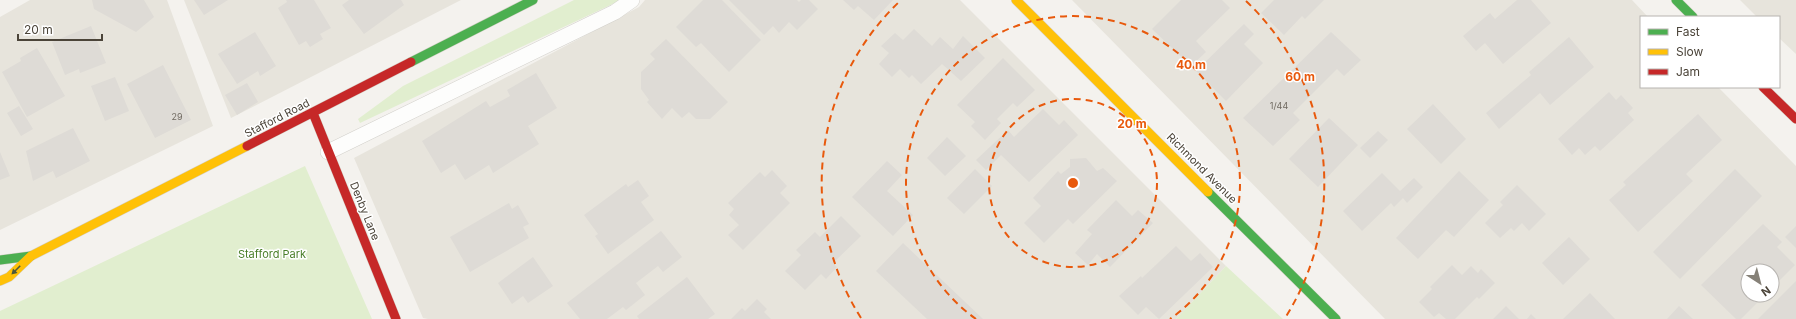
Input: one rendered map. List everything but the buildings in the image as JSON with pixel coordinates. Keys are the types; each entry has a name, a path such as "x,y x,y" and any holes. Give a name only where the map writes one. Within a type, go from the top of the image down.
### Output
{"street":[{"name":"Stafford Road","path":"0,281 10,277 31,256 533,0"},
{"name":"Richmond Avenue","path":"1016,0 1336,319"},
{"path":"1676,0 1692,16"},
{"path":"1764,88 1796,119"},
{"name":"Denby Lane","path":"313,113 396,319"},
{"name":"Stafford Road","path":"0,260 31,256"}],"lane":[{"path":"328,152 615,12 632,0"}],"shaded area":[{"path":"30,0 167,0 213,126 0,230 0,17"},
{"path":"184,0 461,0 231,118"},
{"path":"645,0 960,0 1226,266 1176,319 423,318 354,158 639,7"},
{"path":"1072,0 1632,0 1647,16 1640,16 1640,88 1719,88 1796,166 1796,319 1385,319"},
{"path":"1740,0 1796,0 1796,54 1780,39 1780,16 1756,16"}],"green space":[{"path":"574,0 621,0 360,123 358,119 403,86"},
{"name":"Stafford Park","path":"305,166 372,319 0,319 0,311"},
{"path":"1226,266 1283,319 1176,319"}],"traffic: fast":[{"path":"411,62 533,0"},
{"path":"1676,0 1692,16"},
{"path":"1208,192 1336,319"},
{"path":"0,260 31,256"}],"traffic: slow":[{"path":"1016,0 1208,192"},
{"path":"0,281 9,277 31,256 247,146"}],"traffic: jam":[{"path":"247,146 411,62"},
{"path":"1764,88 1796,119"},
{"path":"313,113 396,319"}]}
